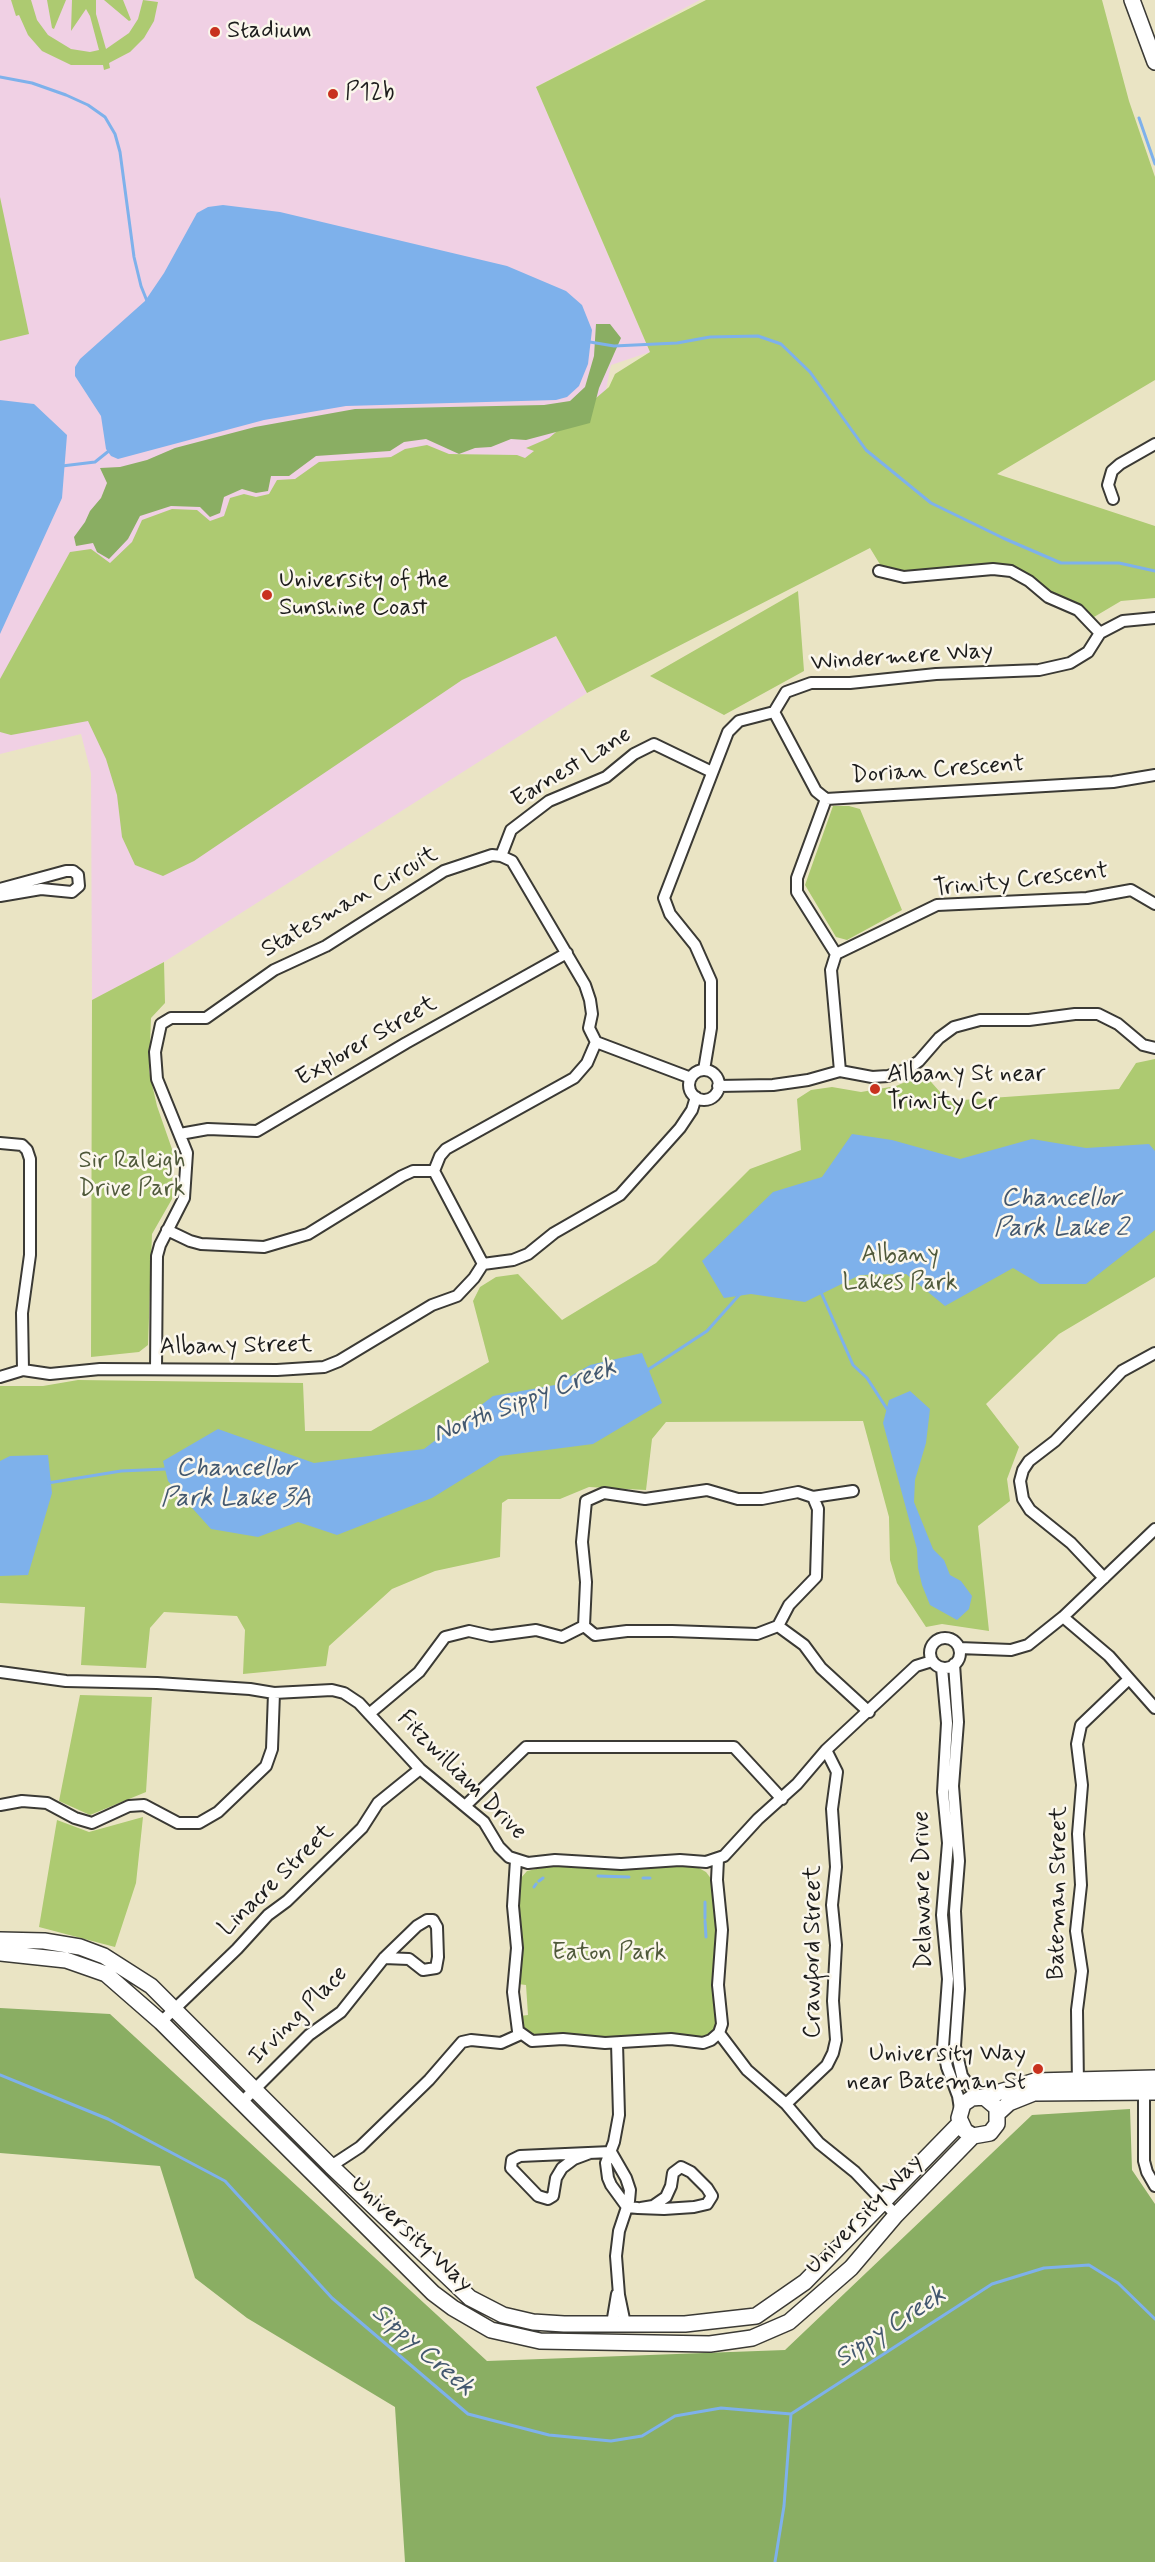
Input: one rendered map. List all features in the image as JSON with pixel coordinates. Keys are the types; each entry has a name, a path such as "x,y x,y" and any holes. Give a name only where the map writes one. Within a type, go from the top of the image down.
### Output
{"street":[{"path":"1132,0 1155,62"},
{"path":"1113,499 1108,485 1112,471 1155,444"},
{"path":"879,571 904,577 993,569 1011,572 1048,597 1081,612 1100,633"},
{"name":"Windermere Way","path":"774,712 786,692 811,683 850,684 936,674 1039,670 1070,663 1088,652 1100,633 1123,621 1155,618"},
{"path":"704,1070 711,1028 711,981 695,945 670,914 664,898 728,732 739,721 774,712"},
{"name":"Dorian Crescent","path":"774,712 816,791 826,799 1113,782 1155,775"},
{"name":"Earnest Lane","path":"501,855 511,830 549,801 606,777 634,754 654,744 712,772"},
{"path":"826,799 797,878 797,891 836,954 831,970 840,1071"},
{"name":"Statesman Circuit","path":"180,1134 157,1079 155,1052 161,1024 171,1018 206,1018 274,970 326,946 444,871 492,855 501,855"},
{"path":"501,855 512,861 567,953 587,992 592,1014 589,1028 596,1042 691,1078"},
{"path":"0,889 26,886 0,896"},
{"name":"Trinity Crescent","path":"836,954 937,905 1087,898 1131,890 1155,904"},
{"name":"Explorer Street","path":"180,1134 208,1129 257,1131 406,1043 567,953"},
{"path":"718,1086 808,1080 840,1071 879,1078 898,1074 919,1062 939,1038 954,1027 980,1020 1029,1020 1075,1014 1098,1014 1118,1024 1143,1045 1155,1048"},
{"path":"596,1042 587,1063 574,1078 446,1149 440,1156 434,1171 483,1264 513,1260 528,1254 545,1239 620,1196 680,1128 692,1110 696,1097"},
{"path":"704,1070 716,1076 718,1086 712,1097 706,1099 696,1097 690,1089 691,1078 696,1072 704,1070"},
{"path":"156,1369 157,1256 167,1230 184,1198 187,1153 180,1134"},
{"path":"0,1143 22,1145 27,1150 30,1159 30,1255 22,1313 23,1370"},
{"path":"167,1230 201,1244 264,1247 308,1234 413,1171 434,1171"},
{"name":"Albany Street","path":"0,1377 23,1370 50,1374 100,1369 303,1370 324,1367 432,1305 457,1296 474,1278 483,1264"},
{"path":"1104,1578 1071,1543 1030,1510 1023,1499 1020,1481 1029,1461 1069,1428 1106,1386 1131,1365 1155,1353"},
{"path":"584,1626 586,1582 582,1542 585,1501 604,1493 645,1499 707,1490 738,1498 762,1499 798,1492 813,1497 853,1491"},
{"path":"584,1626 595,1635 650,1631 757,1634 778,1626 789,1605 816,1577 818,1509 813,1497"},
{"path":"959,1648 1011,1650 1028,1645 1063,1617 1155,1528"},
{"path":"1063,1617 1109,1656 1155,1708"},
{"path":"369,1714 419,1672 445,1636 469,1631 491,1636 536,1630 562,1637 584,1626"},
{"path":"778,1626 804,1645 821,1668 870,1712"},
{"path":"949,1638 959,1648 960,1655 954,1664 942,1668 932,1661 929,1654 931,1646 938,1639 949,1638"},
{"path":"520,1862 513,1906 517,1952 513,1992 519,2031 534,2041 563,2039 617,2043 671,2039 703,2043 716,2035 722,2024 718,1985 722,1930 714,1860 731,1851 758,1819 782,1799 823,1753 870,1712 916,1666 932,1661"},
{"name":"Delaware Drive","path":"954,1664 958,1722 953,1781 959,1861 955,1911 959,1989 955,2046 962,2076 981,2097"},
{"name":"Delaware Drive","path":"942,1668 947,1723 942,1782 948,1843 942,1915 948,1979 943,2047 947,2067 958,2096 960,2116"},
{"name":"Fitzwilliam Drive","path":"0,1672 66,1681 157,1683 250,1689 274,1694 339,1691 359,1703 420,1769 484,1822 501,1850 520,1862 552,1860 607,1864 714,1860"},
{"name":"Bateman Street","path":"1078,2085 1077,2010 1082,1971 1076,1932 1081,1885 1078,1834 1082,1785 1077,1744 1081,1725 1129,1679"},
{"path":"0,1805 22,1801 47,1803 75,1818 92,1823 129,1806 144,1805 178,1823 199,1823 218,1812 266,1766 272,1749 274,1694"},
{"path":"465,1806 526,1747 734,1747 782,1799"},
{"name":"Crawford Street","path":"786,2104 827,2065 836,2040 833,1995 837,1945 832,1900 836,1867 832,1809 837,1770 823,1753"},
{"name":"Linacre Street","path":"161,2022 237,1949 268,1915 287,1901 362,1828 378,1803 420,1769"},
{"name":"Irving Place","path":"242,2102 309,2035 341,2012 384,1958 417,1926 427,1920 433,1920 437,1927 436,1968 423,1970 409,1959 384,1958"},
{"name":"University Way","path":"0,1940 44,1941 80,1947 104,1956 151,1986 175,2007 336,2171 470,2298 503,2316 549,2324 685,2324 756,2316 806,2282 883,2202 960,2116"},
{"name":"University Way","path":"0,1953 66,1960 106,1974 161,2022 433,2293 472,2320 502,2333 540,2341 710,2344 752,2338 789,2322 851,2268 896,2215 973,2136"},
{"path":"323,2184 429,2080 460,2044 468,2040 491,2042 519,2031"},
{"path":"716,2035 731,2046 734,2053 756,2079 786,2104 819,2143 855,2172 896,2215"},
{"path":"617,2043 619,2115 606,2163 608,2178 627,2207"},
{"path":"981,2097 993,2103 998,2113 997,2124 990,2133 973,2136 965,2131 960,2116 967,2100 1035,2081 1078,2085 1150,2085 1144,2161 1155,2186"},
{"path":"998,2113 1014,2100 1034,2093 1078,2085"},
{"path":"590,2153 576,2158 562,2168 556,2178 553,2195 548,2199 538,2196 511,2168 512,2160 520,2156 610,2152"},
{"path":"610,2152 627,2180 630,2197 617,2244 618,2342"},
{"path":"627,2207 641,2208 664,2209 704,2205 710,2202 712,2196 691,2172 681,2167 673,2173 671,2186 666,2196 655,2205 641,2208"}],"shaded area":[{"name":"University of the Sunshine Coast","path":"0,0 700,0 536,87 650,352 611,365 603,404 479,498 587,693 164,962 92,1000 91,773 81,734 0,754"}],"green space":[{"path":"11,0 31,0 37,20 48,35 71,49 90,52 99,50 90,16 86,9 71,31 72,0 96,0 96,14 106,49 129,33 138,19 143,0 158,2 154,21 144,38 130,52 109,63 110,68 104,70 103,65 71,65 42,51 28,35 19,15 16,16"},
{"path":"47,0 66,0 54,29 52,28"},
{"path":"104,0 123,0 131,20 129,21"},
{"path":"706,0 1102,0 1129,101 1155,177 1155,380 997,474 1155,526 1155,598 1121,601 1094,617 1080,606 1046,590 1025,572 1009,565 996,564 900,572 881,566 870,548 587,693 556,636 462,680 194,861 163,876 135,865 122,837 117,795 106,759 88,721 11,735 0,732 0,679 70,552 91,549 110,563 132,542 142,520 172,509 197,510 210,521 224,516 230,498 244,494 256,497 269,494 277,480 295,479 319,462 391,457 405,449 427,445 449,454 517,455 525,458 534,451 526,448 549,438 609,387 615,374 650,352 536,87"},
{"path":"0,197 29,334 0,341"},
{"path":"596,324 610,324 621,338 599,388 590,423 526,440 511,439 491,447 475,448 459,454 426,439 404,442 390,451 316,456 289,476 271,476 268,491 256,493 242,489 224,497 220,513 210,517 200,507 171,506 140,516 128,539 109,559 97,552 93,543 76,546 74,537 101,498 107,483 100,468 120,467 147,460 175,448 255,427 355,409 544,405 570,401 585,387 594,356"},
{"path":"798,591 804,671 724,715 650,676"},
{"path":"833,806 860,809 902,910 847,940 836,937 805,885"},
{"name":"Sir Raleigh Drive Park","path":"164,962 165,1003 151,1018 149,1071 157,1106 173,1152 172,1199 152,1234 148,1345 139,1352 91,1357 92,1000"},
{"name":"Albany Lakes Park","path":"1155,1059 1155,1277 1059,1334 986,1404 1019,1447 1007,1479 1010,1501 978,1526 989,1631 942,1624 926,1627 897,1583 890,1560 889,1517 863,1421 666,1422 652,1439 646,1490 589,1487 560,1499 508,1499 502,1503 500,1557 435,1571 392,1589 329,1646 326,1666 243,1674 245,1630 237,1616 164,1612 150,1628 146,1668 81,1665 85,1607 0,1603 0,1386 43,1386 78,1380 303,1383 305,1431 371,1431 489,1362 473,1301 480,1287 496,1277 518,1274 562,1320 656,1263 750,1169 801,1150 797,1099 811,1090 832,1087 861,1092 896,1086 924,1074 948,1101 1119,1089 1136,1063"},
{"path":"80,1695 152,1697 146,1792 90,1815 59,1801"},
{"path":"143,1817 136,1883 115,1947 39,1927 57,1820 89,1832"},
{"name":"Eaton Park","path":"551,1866 623,1870 681,1866 697,1867 706,1872 712,1880 716,1912 713,1983 717,2023 715,2030 708,2037 534,2036 523,2030 520,2016 528,2015 526,1985 518,1984 522,1953 518,1915 519,1886 521,1878 527,1871"},
{"path":"0,2008 110,2014 487,2361 785,2350 1032,2115 1130,2109 1132,2170 1155,2204 1155,2562 405,2562 395,2407 247,2318 195,2278 160,2166 0,2153"}],"water":[{"path":"223,205 280,212 507,266 566,291 582,305 592,330 588,364 579,386 567,397 556,400 346,406 264,420 118,459 111,456 106,449 101,416 75,376 75,367 80,359 145,301 164,273 197,213 208,207"},
{"path":"0,400 34,404 67,435 62,498 0,634"},
{"name":"Chancellor Park Lake 2","path":"852,1134 892,1140 960,1159 1032,1139 1086,1148 1149,1144 1155,1151 1155,1230 1086,1284 1040,1284 1013,1268 945,1306 906,1274 860,1275 805,1302 751,1294 724,1298 702,1261 773,1192 822,1177"},
{"name":"Chancellor Park Lake 3A","path":"642,1353 662,1403 593,1444 500,1456 432,1498 337,1535 298,1522 258,1537 211,1529 168,1481 163,1461 218,1429 314,1463 424,1449 493,1396 555,1385 590,1365"},
{"path":"910,1391 930,1409 926,1443 915,1480 914,1502 933,1549 944,1560 950,1575 961,1581 972,1596 969,1609 957,1620 930,1605 922,1585 917,1549 883,1423 889,1400"},
{"path":"48,1455 52,1493 28,1575 0,1576 0,1461 10,1456"}],"waterway":[{"path":"0,77 32,83 66,95 88,105 105,117 115,134 120,152 134,257 147,301"},
{"path":"1139,118 1155,164"},
{"path":"590,342 614,346 677,343 710,337 758,336 781,344 810,372 866,450 931,503 1061,563 1119,563 1155,571"},
{"path":"62,466 95,462 110,450"},
{"path":"820,1290 853,1365 867,1378 887,1409"},
{"name":"North Sippy Creek","path":"646,1371 707,1331 740,1294"},
{"name":"North Sippy Creek","path":"48,1483 121,1471 166,1469"},
{"path":"598,1876 629,1877"},
{"path":"539,1881 543,1878"},
{"path":"643,1878 650,1878"},
{"path":"705,1902 705,1918"},
{"path":"705,1921 706,1937"},
{"name":"Sippy Creek","path":"0,2075 108,2119 225,2181 332,2298 468,2414 549,2435 611,2441 642,2436 675,2416 721,2408 791,2414 992,2284 1044,2268 1089,2265 1118,2283 1155,2319"},
{"path":"775,2562 784,2506 791,2414"}],"place":[{"name":"Stadium","path":"215,32"},
{"name":"P12b","path":"333,94"},
{"name":"University of the Sunshine Coast","path":"267,595"},
{"name":"Albany St near Trinity Cr","path":"875,1089"},
{"name":"University Way near Bateman St","path":"1038,2069"}]}
